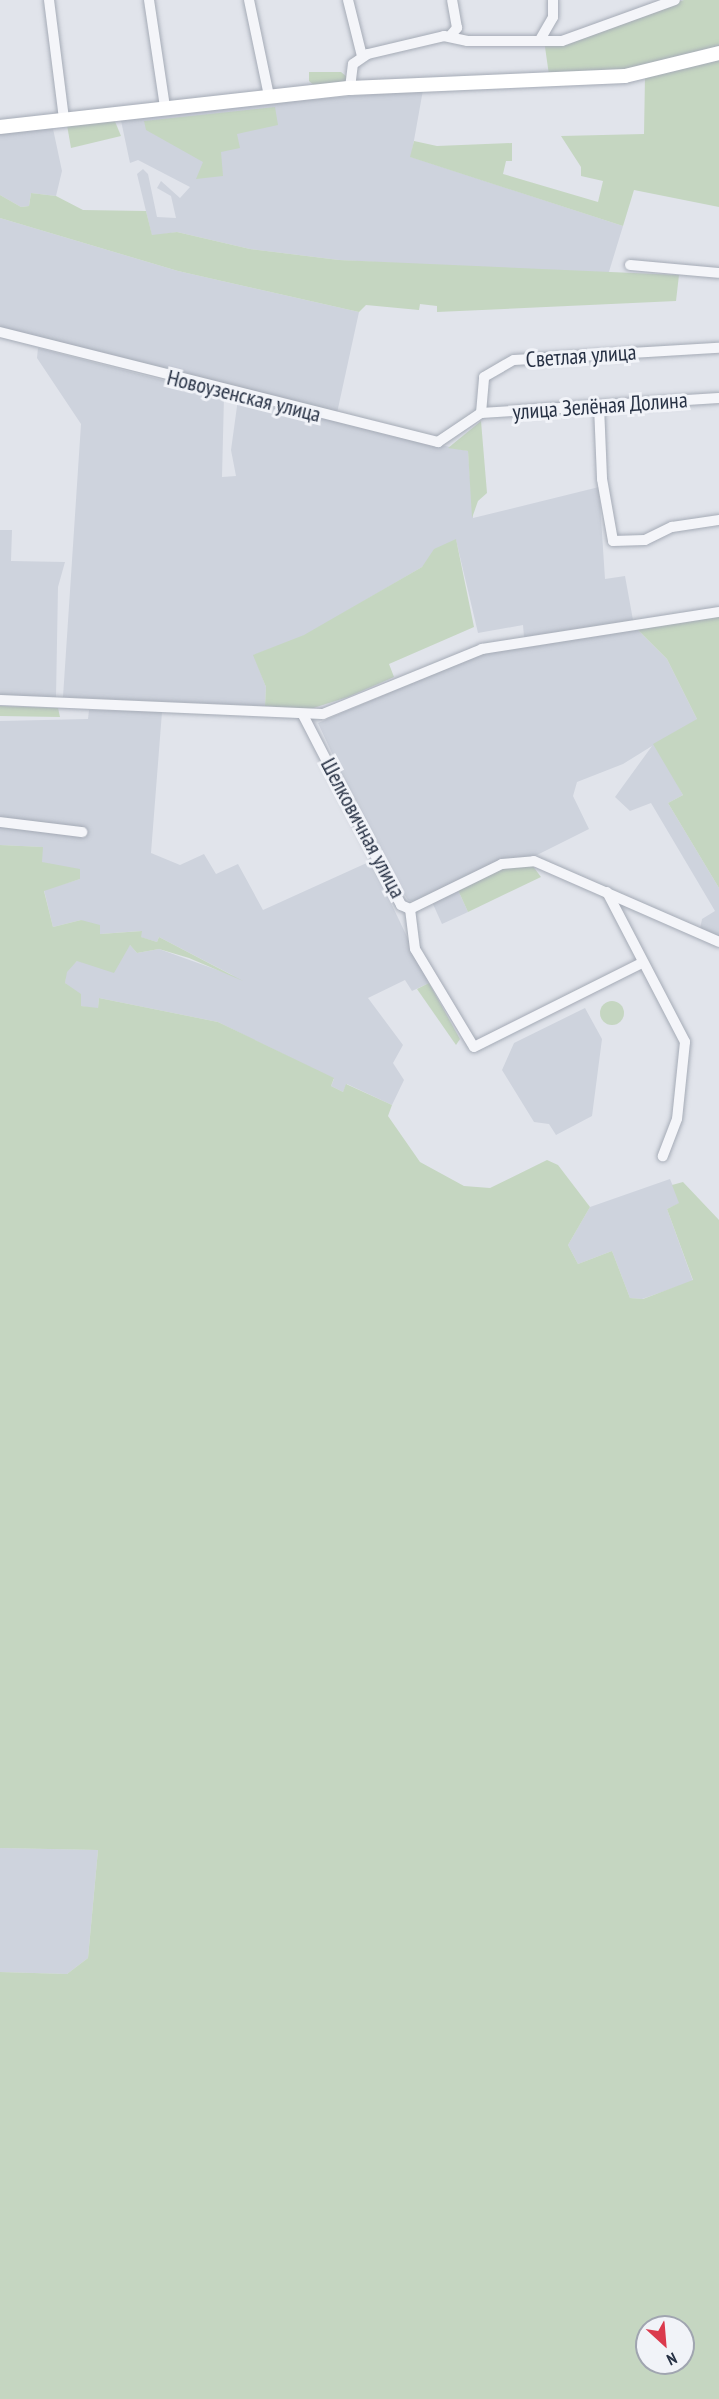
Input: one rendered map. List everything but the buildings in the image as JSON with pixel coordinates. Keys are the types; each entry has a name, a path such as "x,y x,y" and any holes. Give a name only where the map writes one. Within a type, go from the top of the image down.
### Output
{"main road":[{"path":"0,128 64,118 350,88 625,76 719,52"}],"street":[{"path":"49,0 64,118"},
{"path":"149,0 165,107"},
{"path":"249,0 269,96"},
{"path":"348,0 362,56"},
{"path":"450,36 457,28 452,0"},
{"path":"541,38 553,17 553,0"},
{"path":"350,88 353,64 362,56 450,36 467,41 541,38 562,41 657,3 675,0"},
{"path":"630,265 719,273"},
{"name":"Новоузенская улица","path":"0,332 438,442 481,413"},
{"name":"Светлая улица","path":"481,413 484,377 514,360 719,348"},
{"name":"улица Зелёная Долина","path":"481,413 719,398"},
{"path":"599,406 603,489 613,541 645,540 672,527 719,520"},
{"path":"0,700 303,715 336,712 482,649 719,612"},
{"name":"Шелковичная улица","path":"303,715 396,896 410,909 518,861 534,861 719,942"},
{"path":"0,822 82,832"},
{"path":"606,892 640,964 685,1042 677,1119 663,1156"},
{"path":"410,909 415,949 474,1047 640,964"}],"shaded area":[{"path":"423,90 411,157 623,226 608,275 339,260 250,249 177,232 152,236 137,174 143,169 148,174 157,217 176,218 171,196 157,188 161,181 180,198 190,187 138,160 130,163 120,116"},
{"path":"52,124 62,171 56,196 31,193 29,206 21,207 0,195 0,133"},
{"path":"0,218 178,271 359,312 337,413 0,327"},
{"path":"38,348 224,396 222,477 236,476 231,450 238,399 468,451 473,518 599,487 605,579 625,576 633,620 524,637 523,625 478,633 456,540 422,567 304,636 254,655 266,687 265,706 63,697 81,424 37,358"},
{"path":"0,530 12,530 11,561 65,562 58,587 56,697 0,696"},
{"path":"637,629 667,659 697,719 677,784 683,795 668,803 719,888 719,939 700,929 702,919 715,911 651,803 630,811 615,797 652,746 623,764 577,782 573,796 589,829 533,857 415,902 408,900 382,861 318,723 483,653"},
{"path":"89,710 162,712 151,853 180,865 204,854 216,874 238,864 263,910 371,861 429,983 412,991 405,980 368,998 403,1045 393,1063 404,1080 392,1105 347,1084 343,1092 331,1086 334,1079 218,1022 99,998 98,1009 80,1006 65,983 66,971 77,961 130,945 137,953 159,949 234,976 159,937 157,942 140,937 141,931 100,934 81,920 53,927 44,890 80,879 41,862 42,847 0,845 0,721 88,719"},
{"path":"458,890 468,912 442,924 432,902"},
{"path":"585,1008 602,1039 592,1116 556,1135 549,1124 534,1122 502,1070 514,1043"},
{"path":"670,1179 680,1203 667,1209 693,1281 642,1299 630,1298 612,1251 578,1264 568,1245 590,1207"},
{"path":"0,1848 98,1850 88,1958 67,1974 0,1972"}],"green space":[{"path":"684,0 719,0 719,48 625,71 549,75 544,40 553,43"},
{"path":"719,57 719,207 634,190 623,226 410,157 414,141 437,146 512,143 512,161 506,161 503,174 598,202 603,181 581,176 581,167 561,136 644,134 645,76"},
{"path":"309,72 341,72 347,77 344,84 315,86 309,81"},
{"path":"275,107 278,125 237,134 240,148 221,152 223,176 196,179 203,162 146,130 144,121"},
{"path":"114,119 121,136 71,148 67,125"},
{"path":"31,193 56,196 83,210 146,211 152,235 177,232 250,249 339,260 679,275 676,301 437,312 437,306 420,304 419,310 366,305 359,312 178,271 0,218 0,195 21,207 29,206"},
{"path":"481,421 487,493 478,501 472,518 468,451 448,448"},
{"path":"456,539 474,627 389,664 394,677 348,697 307,710 265,706 266,687 253,655 304,635 422,567 434,549"},
{"path":"719,616 719,888 668,803 683,795 653,744 697,719 667,659 637,629"},
{"path":"0,706 58,708 60,717 0,716"},
{"path":"0,845 43,847 42,862 80,869 80,879 44,891 53,927 81,920 100,925 100,934 142,931 141,937 157,942 159,937 243,981 189,958 159,949 137,953 130,945 114,973 77,961 67,972 65,983 81,994 81,1006 98,1008 99,998 218,1022 334,1078 331,1086 343,1092 346,1084 392,1105 388,1116 420,1162 464,1186 490,1188 547,1160 558,1165 590,1207 568,1245 578,1264 612,1251 630,1298 643,1299 693,1280 667,1209 679,1203 672,1185 683,1182 719,1220 719,2399 0,2399 0,1972 67,1974 88,1958 98,1850 0,1848"},
{"path":"532,865 541,877 468,912 458,890 506,867"},
{"path":"429,983 460,1039 456,1045 417,989"},
{"path":"612,1001 620,1005 624,1013 620,1021 612,1025 604,1021 600,1013 604,1005"}]}
